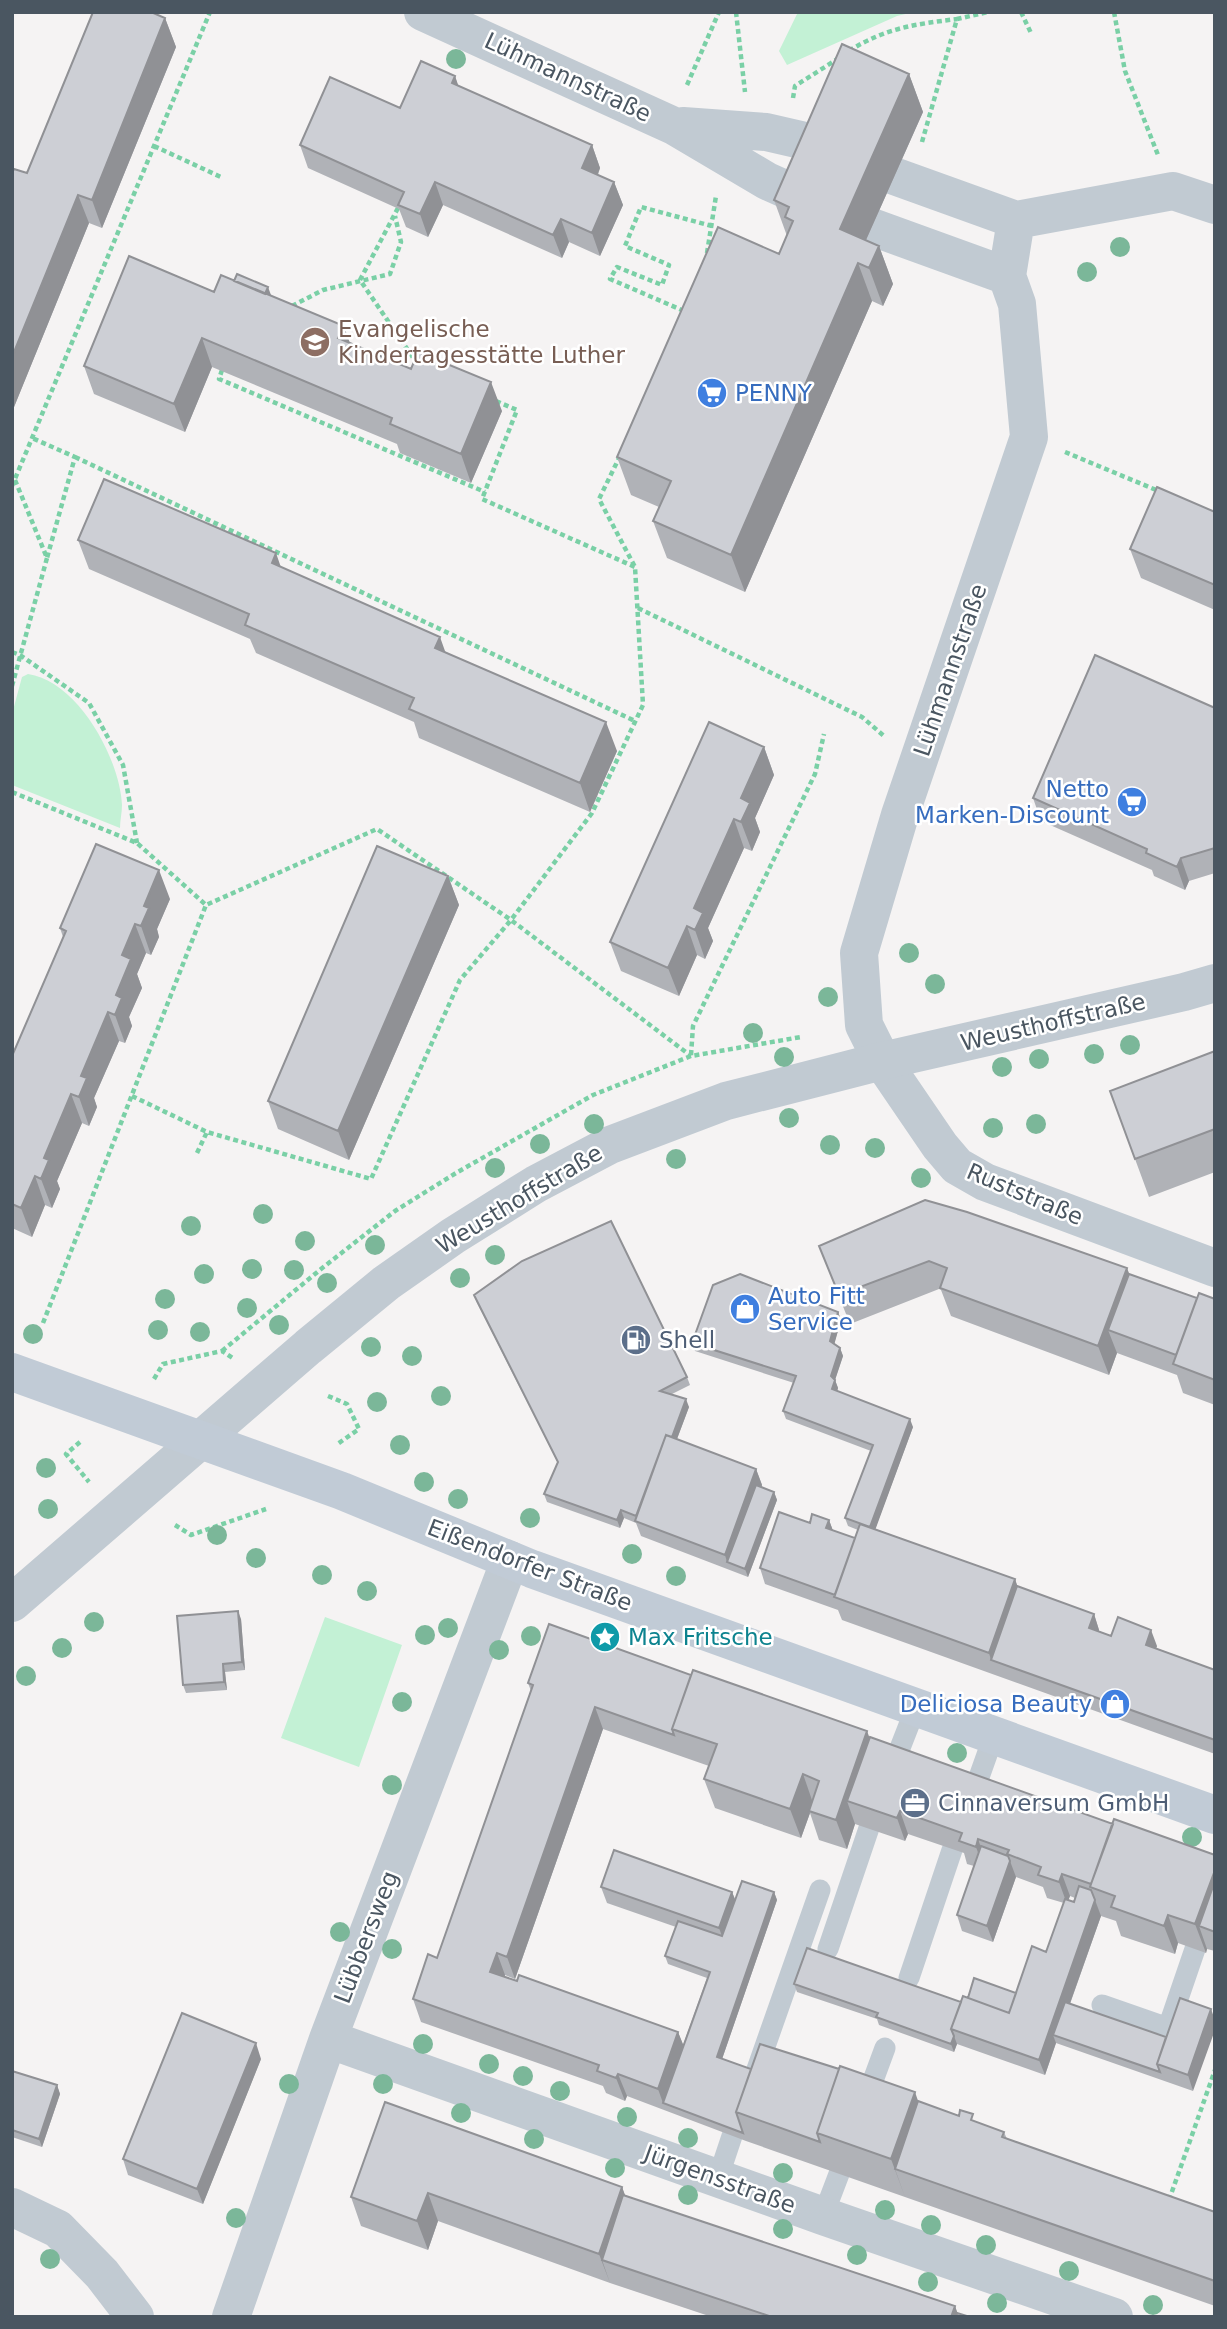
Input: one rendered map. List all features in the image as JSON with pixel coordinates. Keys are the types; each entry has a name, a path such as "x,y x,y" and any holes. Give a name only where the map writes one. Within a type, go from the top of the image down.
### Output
{"main road":[{"name":"Eißendorfer Straße","path":"12,1372 342,1491 510,1560 1215,1815"}],"street":[{"name":"Lühmannstraße","path":"423,12 674,126 767,181 805,198"},
{"name":"Lühmannstraße","path":"674,126 766,132 827,146"},
{"path":"907,163 1016,220 1173,191 1215,205"},
{"name":"Lühmannstraße","path":"882,1061 864,1026 859,953 900,815 1029,438 1017,304 1007,276 1016,220"},
{"path":"872,227 1007,276"},
{"name":"Weusthoffstraße","path":"12,1603 386,1283 453,1236 536,1184 610,1145 726,1101 882,1061 1215,983"},
{"name":"Ruststraße","path":"882,1061 933,1137 957,1166 985,1182 1215,1268"},
{"name":"Lübbersweg","path":"231,2317 327,2039 510,1560"},
{"name":"Jürgensstraße","path":"327,2039 1114,2317"},
{"path":"12,2207 58,2229 102,2274 135,2317"}],"lane":[{"path":"893,1766 916,1707"},
{"path":"973,1794 994,1735"},
{"path":"828,1949 869,1828"},
{"path":"909,1978 952,1850"},
{"path":"754,2077 820,1890"},
{"path":"1102,2005 1168,2028 1195,1949"},
{"path":"863,2107 885,2048"},
{"path":"718,2178 732,2136"},
{"path":"823,2216 839,2174"}],"path":[{"path":"12,485 210,12"},
{"path":"674,126 680,103 719,12"},
{"path":"736,12 745,93"},
{"path":"793,100 796,86 870,38 906,26 988,12"},
{"path":"1021,12 1031,33"},
{"path":"1114,12 1125,71 1173,191"},
{"path":"907,163 957,19"},
{"path":"154,146 223,178"},
{"path":"689,314 610,279 617,267 662,285 669,265 625,246 641,207 712,226 706,262"},
{"path":"360,280 398,208"},
{"path":"279,306 292,306 323,290 390,274 401,242 395,216"},
{"path":"360,280 421,368"},
{"path":"292,306 303,314"},
{"path":"222,370 219,379 485,492"},
{"path":"493,400 517,410 482,499 635,567"},
{"path":"32,438 635,721"},
{"path":"1029,438 1165,493"},
{"path":"132,1096 207,1132 371,1179 460,979 511,920 592,813 643,705 635,567 599,499 623,450"},
{"path":"12,686 75,457"},
{"path":"15,479 47,558"},
{"path":"637,607 862,717 918,766"},
{"path":"12,652 89,703 122,765 137,843"},
{"path":"43,1324 206,905 377,829 511,920 691,1056 693,1026 815,774 824,734"},
{"path":"12,792 137,843 206,905"},
{"path":"197,1153 207,1132"},
{"path":"154,1379 163,1364 222,1351 241,1363"},
{"path":"328,1396 347,1404 359,1429 335,1446"},
{"path":"80,1442 66,1454 92,1485"},
{"path":"175,1525 191,1535 266,1509"},
{"path":"1165,2210 1215,2070"}],"green space":[{"path":"798,12 914,12 897,16 787,65 779,51"},
{"path":"28,674 46,680 64,691 79,706 105,745 119,786 122,805 120,828 12,785 12,714 22,677"},
{"path":"325,1617 402,1645 359,1767 281,1738"}],"building":[{"path":"93,12 151,12 165,18 92,200 78,195 12,357 12,173 14,169 27,173"},
{"path":"842,44 909,74 840,229 879,246 869,268 858,263 731,555 653,521 671,481 617,457 718,227 779,254 793,221 785,217 789,207 774,200"},
{"path":"421,61 455,76 452,83 592,145 582,168 614,182 592,233 561,219 553,235 435,182 420,214 398,205 404,192 300,145 330,77 400,108"},
{"path":"129,256 214,292 221,275 344,326 338,338 411,369 418,352 491,382 461,454 390,424 392,418 202,338 174,404 84,366"},
{"path":"237,274 268,287 265,294 234,281"},
{"path":"104,479 276,553 272,563 440,637 435,648 606,722 580,783 409,709 414,698 245,625 249,614 78,540"},
{"path":"1157,487 1215,512 1215,585 1130,549"},
{"name":"Netto Marken-Discount","path":"1095,655 1215,708 1215,848 1181,858 1177,867 1146,853 1147,849 1033,798"},
{"path":"709,722 764,747 741,798 750,803 741,822 734,819 694,908 703,913 695,930 687,926 668,968 610,942"},
{"path":"96,844 159,870 144,906 149,908 141,926 135,924 122,955 131,959 116,995 122,998 115,1015 108,1012 81,1076 87,1078 79,1097 71,1094 44,1158 49,1160 41,1179 35,1176 21,1208 12,1204 12,1056 66,931 60,928"},
{"path":"377,846 448,876 338,1131 268,1101"},
{"path":"1215,1051 1215,1129 1135,1159 1110,1091"},
{"path":"925,1200 1127,1268 1098,1346 940,1288 947,1268 929,1261 839,1295 819,1246"},
{"path":"611,1221 687,1377 660,1391 686,1399 672,1437 666,1435 636,1516 621,1510 617,1520 544,1494 558,1462 474,1295 522,1261"},
{"path":"740,1274 838,1312 830,1341 840,1348 831,1376 835,1380 832,1389 910,1419 870,1527 845,1518 873,1445 783,1411 796,1376 692,1343 713,1285"},
{"path":"1129,1274 1197,1298 1176,1355 1108,1330"},
{"path":"1199,1293 1215,1299 1215,1380 1173,1364"},
{"path":"666,1435 756,1469 725,1555 635,1521"},
{"path":"756,1485 774,1492 745,1569 727,1562"},
{"path":"779,1512 810,1523 812,1514 829,1520 826,1528 855,1538 835,1595 760,1568"},
{"path":"860,1524 1015,1579 989,1653 834,1597"},
{"path":"1017,1586 1094,1614 1089,1628 1111,1636 1118,1617 1151,1630 1146,1645 1215,1670 1215,1740 991,1660"},
{"path":"238,1611 242,1662 223,1664 224,1682 183,1685 177,1616"},
{"path":"549,1624 691,1675 672,1729 674,1735 595,1707 507,1957 497,1953 490,1972 517,1981 519,1975 678,2032 658,2089 618,2074 616,2078 597,2071 599,2065 413,1999 428,1954 437,1958 533,1685 528,1683"},
{"path":"693,1670 867,1731 836,1820 809,1811 819,1781 803,1774 790,1809 704,1779 717,1744 672,1729"},
{"path":"870,1737 1113,1824 1091,1884 1062,1874 1059,1882 1038,1875 1041,1867 1007,1854 1009,1850 978,1839 976,1847 959,1841 962,1833 900,1811 897,1818 847,1801"},
{"path":"1114,1819 1215,1855 1215,1870 1195,1924 1168,1915 1164,1926 1111,1907 1115,1896 1090,1887"},
{"path":"981,1846 1008,1856 1010,1861 987,1926 957,1915"},
{"path":"614,1850 732,1892 719,1928 601,1887"},
{"path":"742,1881 774,1892 717,2057 751,2069 736,2112 743,2133 663,2103 710,1972 665,1956 678,1921 722,1936"},
{"path":"1215,1881 1215,1932 1199,1926"},
{"path":"1079,1886 1091,1890 1095,1900 1039,2060 951,2029 963,1996 1009,2013 1032,1946 1046,1952 1065,1899 1074,1902"},
{"path":"807,1948 961,2002 951,2029 954,2036 951,2044 876,2017 878,2013 794,1984"},
{"path":"974,1978 1016,1993 1009,2013 968,1998"},
{"path":"1180,1998 1211,2009 1188,2075 1157,2064"},
{"path":"1065,2002 1166,2037 1157,2064 1160,2072 1053,2035"},
{"path":"182,2013 256,2043 197,2189 123,2159"},
{"path":"760,2044 839,2069 817,2133 820,2142 736,2112"},
{"path":"840,2066 915,2092 891,2159 817,2133"},
{"path":"12,2071 57,2085 39,2139 12,2130"},
{"path":"918,2101 959,2116 960,2110 973,2114 971,2120 1004,2132 1002,2137 1215,2212 1215,2281 895,2169"},
{"path":"385,2102 622,2187 599,2254 428,2193 417,2221 351,2197"},
{"path":"623,2195 955,2306 951,2317 772,2317 602,2260"}],"place":[{"name":"Evangelische Kindertagesstätte Luther","path":"315,342"},
{"name":"PENNY","path":"712,393"},
{"name":"Netto Marken-Discount","path":"1132,802"},
{"name":"Auto Fitt Service","path":"745,1309"},
{"name":"Shell","path":"636,1340"},
{"name":"Max Fritsche","path":"605,1637"},
{"name":"Deliciosa Beauty","path":"1115,1704"},
{"name":"Cinnaversum GmbH","path":"915,1803"}]}
